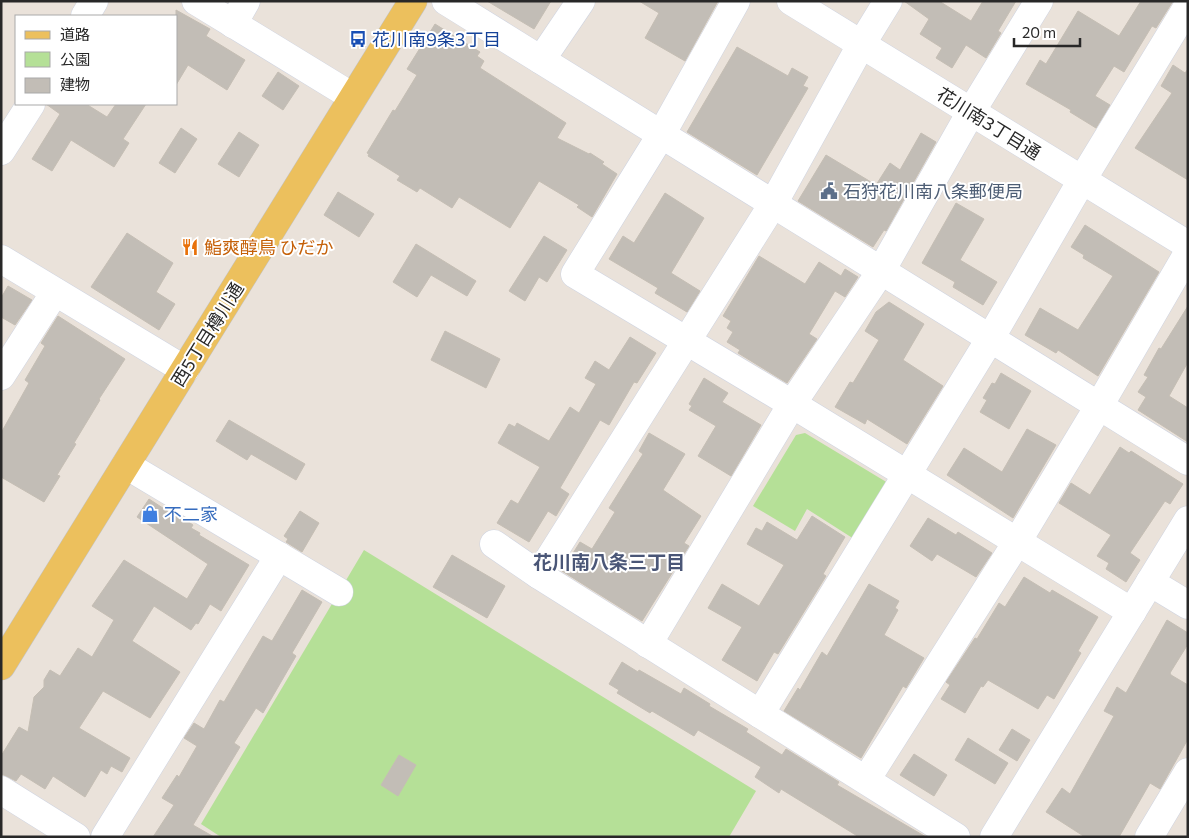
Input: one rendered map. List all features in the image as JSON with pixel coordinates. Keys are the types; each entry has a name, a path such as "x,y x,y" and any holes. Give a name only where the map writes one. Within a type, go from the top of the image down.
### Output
{"main road":[{"name":"西5丁目樽川通","path":"2,664 413,1"}],"street":[{"path":"86,15 94,1"},
{"path":"196,1 240,12 353,97"},
{"path":"446,1 1188,461"},
{"path":"541,60 581,1"},
{"path":"736,1 661,135 575,274 1132,612"},
{"name":"花川南3丁目通","path":"791,1 1188,245"},
{"path":"539,575 774,204 861,45 888,1"},
{"path":"648,644 792,404 881,271 971,112 1039,1"},
{"path":"760,714 908,475 990,339 1082,180 1188,6"},
{"path":"1,151 29,105"},
{"path":"866,780 1017,542 1188,253"},
{"path":"1,259 184,370"},
{"path":"1,376 55,292"},
{"path":"126,465 340,592"},
{"path":"994,837 1188,520"},
{"path":"494,544 539,575 956,837"},
{"path":"105,837 279,556"},
{"path":"1150,582 1188,605"},
{"path":"1149,837 1188,772"},
{"path":"1,790 76,837"}],"green space":[{"path":"805,433 888,483 854,539 807,509 795,531 753,506 796,435"},
{"path":"364,550 756,791 729,837 221,837 201,824"}],"building":[{"path":"487,1 551,1 534,29"},
{"path":"639,1 718,1 685,61 645,38 659,13"},
{"path":"904,1 939,1 971,21 983,1 1016,1 998,31 1001,33 986,58 966,45 952,68 936,58 942,48 920,34 929,19"},
{"path":"1141,1 1173,1 1156,28 1152,26 1124,72 1114,66 1095,96 1110,105 1096,128 1070,112 1071,110 1026,84 1040,60 1046,64 1078,11 1119,36"},
{"path":"176,10 210,29 206,36 245,60 227,90 188,65 178,82 178,15 176,15"},
{"path":"435,24 480,52 477,56 484,61 480,68 566,123 557,138 590,153 617,174 592,217 577,207 579,205 539,181 510,228 459,197 452,208 420,188 417,192 397,180 400,176 368,156 369,154 367,153 393,110 395,111 417,75 407,69"},
{"path":"737,47 788,76 792,68 808,77 803,86 808,88 757,175 687,132"},
{"path":"1173,65 1185,73 1188,69 1188,180 1135,148 1172,93 1161,86"},
{"path":"278,72 299,86 283,110 262,96"},
{"path":"47,105 88,105 107,117 115,105 145,105 123,139 129,143 114,167 71,140 52,171 32,159 60,114"},
{"path":"181,128 197,139 175,173 159,163"},
{"path":"239,132 259,145 239,177 218,164"},
{"path":"921,133 936,142 886,231 884,230 873,247 798,201 826,155 876,185 890,163 900,170"},
{"path":"338,192 374,214 359,237 324,215"},
{"path":"665,193 704,218 671,273 700,291 687,312 655,293 658,288 609,259 623,236 634,243"},
{"path":"956,203 984,219 960,260 997,282 983,305 953,287 955,282 922,263"},
{"path":"1085,225 1159,272 1098,376 1058,350 1056,353 1025,335 1040,308 1078,330 1113,276 1083,258 1084,255 1071,247"},
{"path":"127,233 173,263 156,292 175,304 159,330 91,287"},
{"path":"544,236 567,250 547,282 539,277 525,301 509,291"},
{"path":"416,244 476,281 467,296 431,275 417,297 393,282"},
{"path":"759,256 805,284 819,262 841,276 845,269 858,277 845,297 835,291 809,334 817,339 787,383 738,353 740,350 727,342 733,332 727,328 731,321 723,316"},
{"path":"8,286 32,300 15,325 1,317 1,298"},
{"path":"889,302 924,324 903,360 943,386 907,444 867,419 865,424 835,407 850,382 853,383 879,340 865,331 876,312"},
{"path":"1188,306 1188,362 1169,396 1188,408 1188,442 1138,410 1146,397 1138,392 1148,377 1144,375 1159,348 1161,349"},
{"path":"58,316 125,359 74,443 76,444 57,475 60,476 44,502 1,477 1,433 29,383 25,380 45,346 41,343"},
{"path":"445,331 500,359 486,388 431,360"},
{"path":"630,337 656,353 637,383 634,382 609,425 600,420 560,488 569,494 556,516 548,511 529,542 497,523 511,500 518,504 540,467 498,443 509,424 515,427 517,423 549,441 570,407 579,413 596,384 585,378 595,361 609,370"},
{"path":"1001,373 1031,391 1009,429 980,412 987,400 983,398 992,383 995,384"},
{"path":"704,378 728,393 722,402 761,425 731,476 698,456 716,426 689,410 692,406 689,404"},
{"path":"229,420 305,464 296,480 251,454 247,460 216,441"},
{"path":"1027,429 1056,445 1013,518 947,475 964,448 1002,472"},
{"path":"649,433 685,454 663,490 701,516 684,543 689,546 642,621 562,571 580,542 592,549 615,512 609,508 643,454 639,451"},
{"path":"1120,447 1129,453 1131,451 1183,484 1170,504 1165,501 1130,553 1140,560 1126,582 1106,569 1109,563 1097,556 1111,535 1059,503 1071,483 1090,495"},
{"path":"149,499 172,514 174,512 193,525 191,528 200,533 199,535 249,565 221,611 210,604 198,624 196,623 191,630 154,606 132,641 180,672 150,718 103,691 79,728 130,758 122,772 111,766 107,774 101,770 85,797 53,776 45,789 21,774 16,781 1,774 1,756 19,727 28,732 34,697 44,687 44,680 50,670 60,676 78,648 92,657 114,620 92,606 124,560 187,599 208,564 137,517"},
{"path":"300,511 319,523 302,552 286,542 288,539 284,536"},
{"path":"812,516 845,537 823,574 826,576 778,654 774,652 757,681 722,660 742,627 708,608 722,584 759,606 784,565 747,544 756,528 762,531 767,522 797,540"},
{"path":"928,518 956,535 958,532 992,553 976,577 937,554 932,561 910,546"},
{"path":"452,555 505,586 487,618 433,587"},
{"path":"1024,577 1050,593 1052,590 1098,617 1078,651 1081,653 1054,699 1047,695 1038,709 988,680 983,687 981,686 965,713 941,699 950,685 946,682 975,638 977,639 999,603 1005,607"},
{"path":"869,584 899,601 895,608 898,610 884,635 924,658 906,688 903,686 861,758 784,711 798,688 800,690 822,652 827,656"},
{"path":"302,590 322,602 292,653 296,656 263,713 256,708 234,743 240,747 193,825 214,837 153,837 174,805 162,798 177,775 179,777 197,746 184,738 194,723 204,729 220,700 224,702 263,636 272,641"},
{"path":"1167,620 1188,633 1188,644 1170,673 1188,685 1188,739 1160,789 1150,783 1119,837 1085,837 1046,812 1062,788 1070,794 1114,716 1104,711 1117,687 1126,693"},
{"path":"622,662 681,694 684,688 710,704 709,706 748,729 746,732 782,755 786,749 839,782 837,785 926,837 859,837 781,789 779,793 755,777 761,767 698,730 694,736 617,693 619,690 609,684"},
{"path":"1012,729 1030,740 1017,761 999,750"},
{"path":"968,738 1008,763 995,784 955,760"},
{"path":"914,754 947,775 934,796 900,775"},
{"path":"399,755 416,765 398,796 381,785"}],"place":[{"name":"花川南9条3丁目","path":"358,39"},
{"name":"石狩花川南八条郵便局","path":"829,191"},
{"name":"鮨爽醇鳥 ひだか","path":"190,247"},
{"name":"不二家","path":"150,514"}],"district":[{"name":"花川南八条三丁目","path":"609,561"}]}
